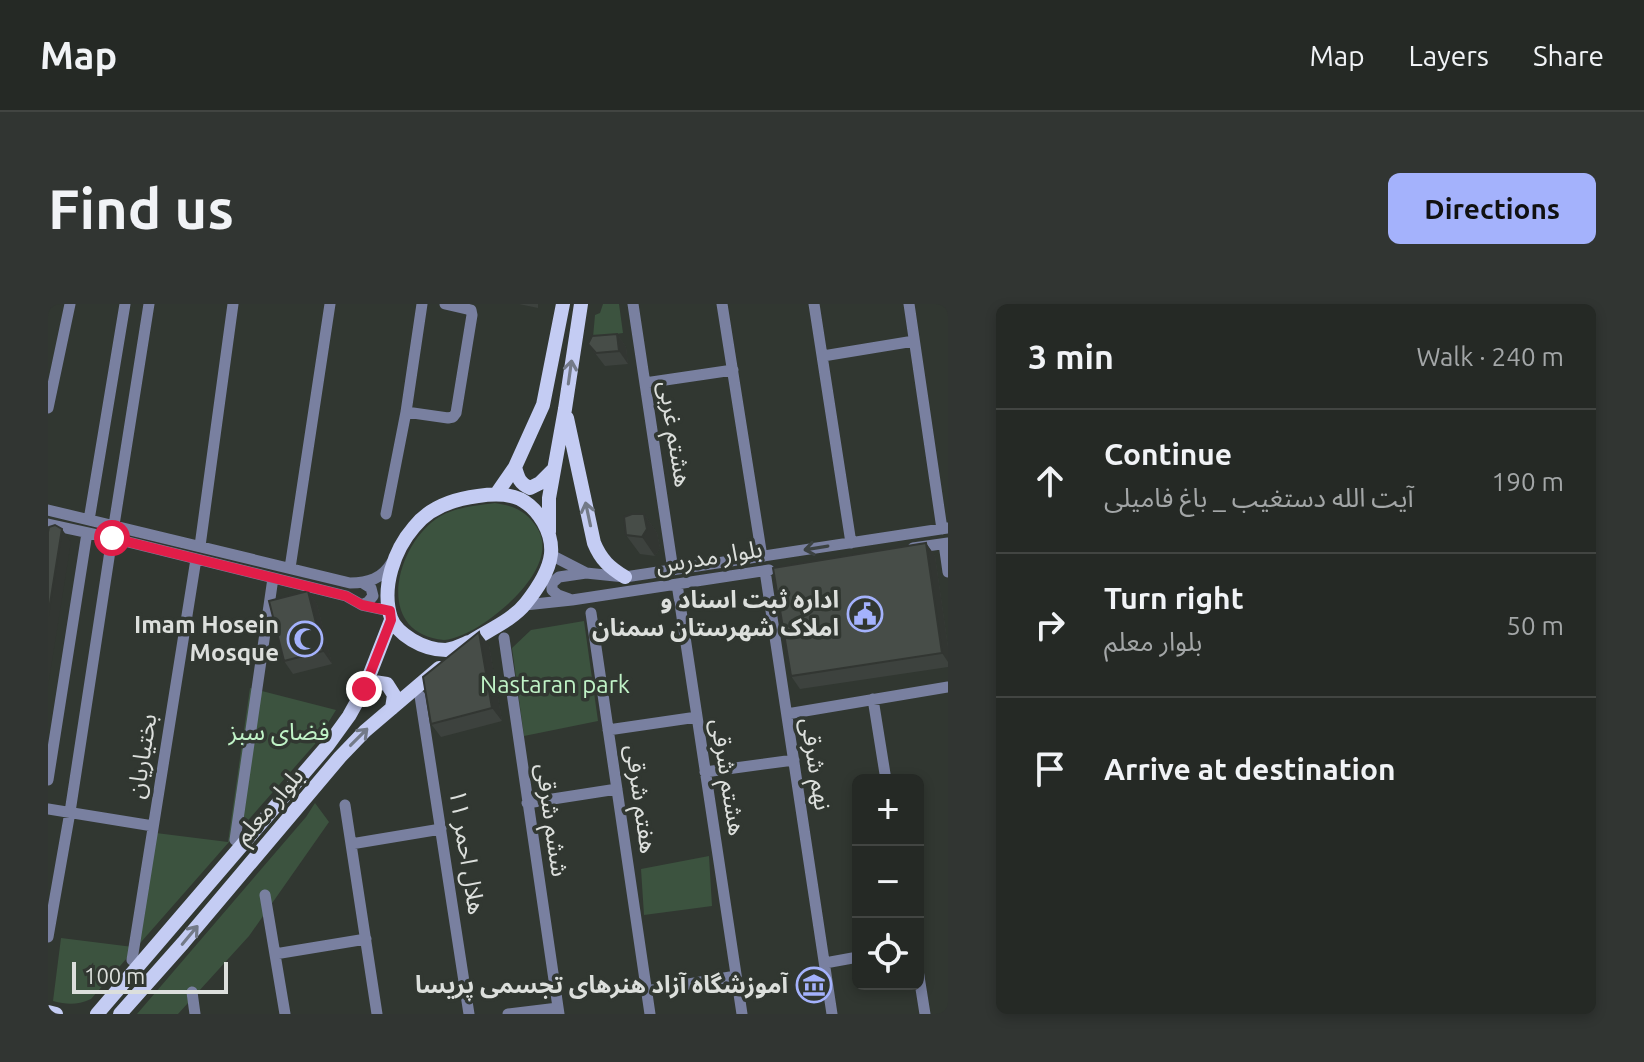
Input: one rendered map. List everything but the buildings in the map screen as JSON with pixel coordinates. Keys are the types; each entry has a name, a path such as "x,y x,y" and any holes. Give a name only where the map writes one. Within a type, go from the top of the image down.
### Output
{"main road":[{"path":"497,493 515,467 543,405 563,304"},
{"path":"549,532 537,512 519,499 497,493 457,500 441,507 412,528 394,558 388,593 391,616 405,635 424,647 447,650 497,626 525,605 544,577 551,555 549,498 581,304"},
{"path":"565,409 594,543 611,569 625,577"},
{"path":"515,467 518,480 530,488 554,469"},
{"name":"بلوار معلم","path":"100,1010 328,745 364,689 391,616"},
{"name":"بلوار معلم","path":"120,1014 340,757 365,731 469,642"},
{"path":"364,689 374,682 387,684 394,695 392,708"},
{"path":"88,1014 100,1010"},
{"path":"48,1012 56,1014"}],"street":[{"path":"48,408 70,304"},
{"path":"89,520 122,304"},
{"path":"114,525 149,304"},
{"path":"200,546 233,304"},
{"path":"290,568 330,304"},
{"path":"386,514 406,412 422,304"},
{"path":"406,412 448,418 456,413 472,315 467,308 445,304"},
{"name":"هشتم غربی","path":"633,304 673,570"},
{"path":"722,304 762,557"},
{"path":"814,304 851,543"},
{"path":"909,304 945,528"},
{"path":"823,356 914,341"},
{"path":"645,383 733,370"},
{"path":"48,510 350,583 376,579 387,570 394,558"},
{"path":"49,527 112,538 346,596 391,616"},
{"name":"بلوار مدرس","path":"551,555 586,573 625,577 945,528"},
{"path":"48,780 87,533"},
{"path":"48,937 112,538"},
{"path":"871,540 874,554"},
{"path":"902,550 946,543 948,572"},
{"name":"بختیاریان","path":"132,960 196,559"},
{"name":"بلوار مدرس","path":"525,605 780,569"},
{"name":"نهم شرقی","path":"765,571 832,1014"},
{"path":"572,600 552,590 552,583 559,577 586,573"},
{"path":"235,840 273,578"},
{"path":"362,605 373,596 371,588 363,583"},
{"name":"هشتم شرقی","path":"677,584 742,1014"},
{"name":"هفتم شرقی","path":"591,613 650,1014"},
{"name":"ششم شرقی","path":"504,638 558,1011"},
{"path":"787,714 948,687"},
{"name":"هلال احمر ۱۱","path":"420,696 469,1014"},
{"path":"873,699 885,774"},
{"path":"608,730 697,717"},
{"path":"705,772 794,760"},
{"path":"527,803 617,789"},
{"path":"345,805 377,1014"},
{"path":"48,809 153,826"},
{"path":"351,844 441,829"},
{"path":"265,895 285,1014"},
{"path":"275,954 366,939"},
{"path":"825,963 852,958"},
{"path":"647,991 736,976"},
{"path":"921,990 925,1014"},
{"path":"192,992 195,1014"},
{"path":"508,1014 558,1011"}],"green space":[{"path":"603,304 619,304 623,333 593,337 595,315 600,313"},
{"path":"495,503 518,510 536,526 542,541 541,558 533,574 507,605 476,628 446,640 422,634 407,622 400,606 398,588 410,549 422,532 443,515"},
{"name":"Nastaran park","path":"584,621 598,721 524,736 512,648 531,630"},
{"name":"فضای سبز","path":"250,688 336,710 315,744 91,999 72,1004 53,1001 61,938 133,947 148,832 228,842"},
{"path":"315,803 329,822 249,936 178,1014 137,1014 306,817"},
{"path":"709,856 712,906 644,915 641,869"}],"place":[{"name":"اداره ثبت اسناد و املاک شهرستان سمنان","path":"865,614"},
{"name":"Imam Hosein Mosque","path":"305,639"},
{"name":"آموزشگاه آزاد هنرهای تجسمی پریسا","path":"814,985"}],"route":[{"path":"112,538 346,596 362,605 390,611 391,620 364,689"}]}
